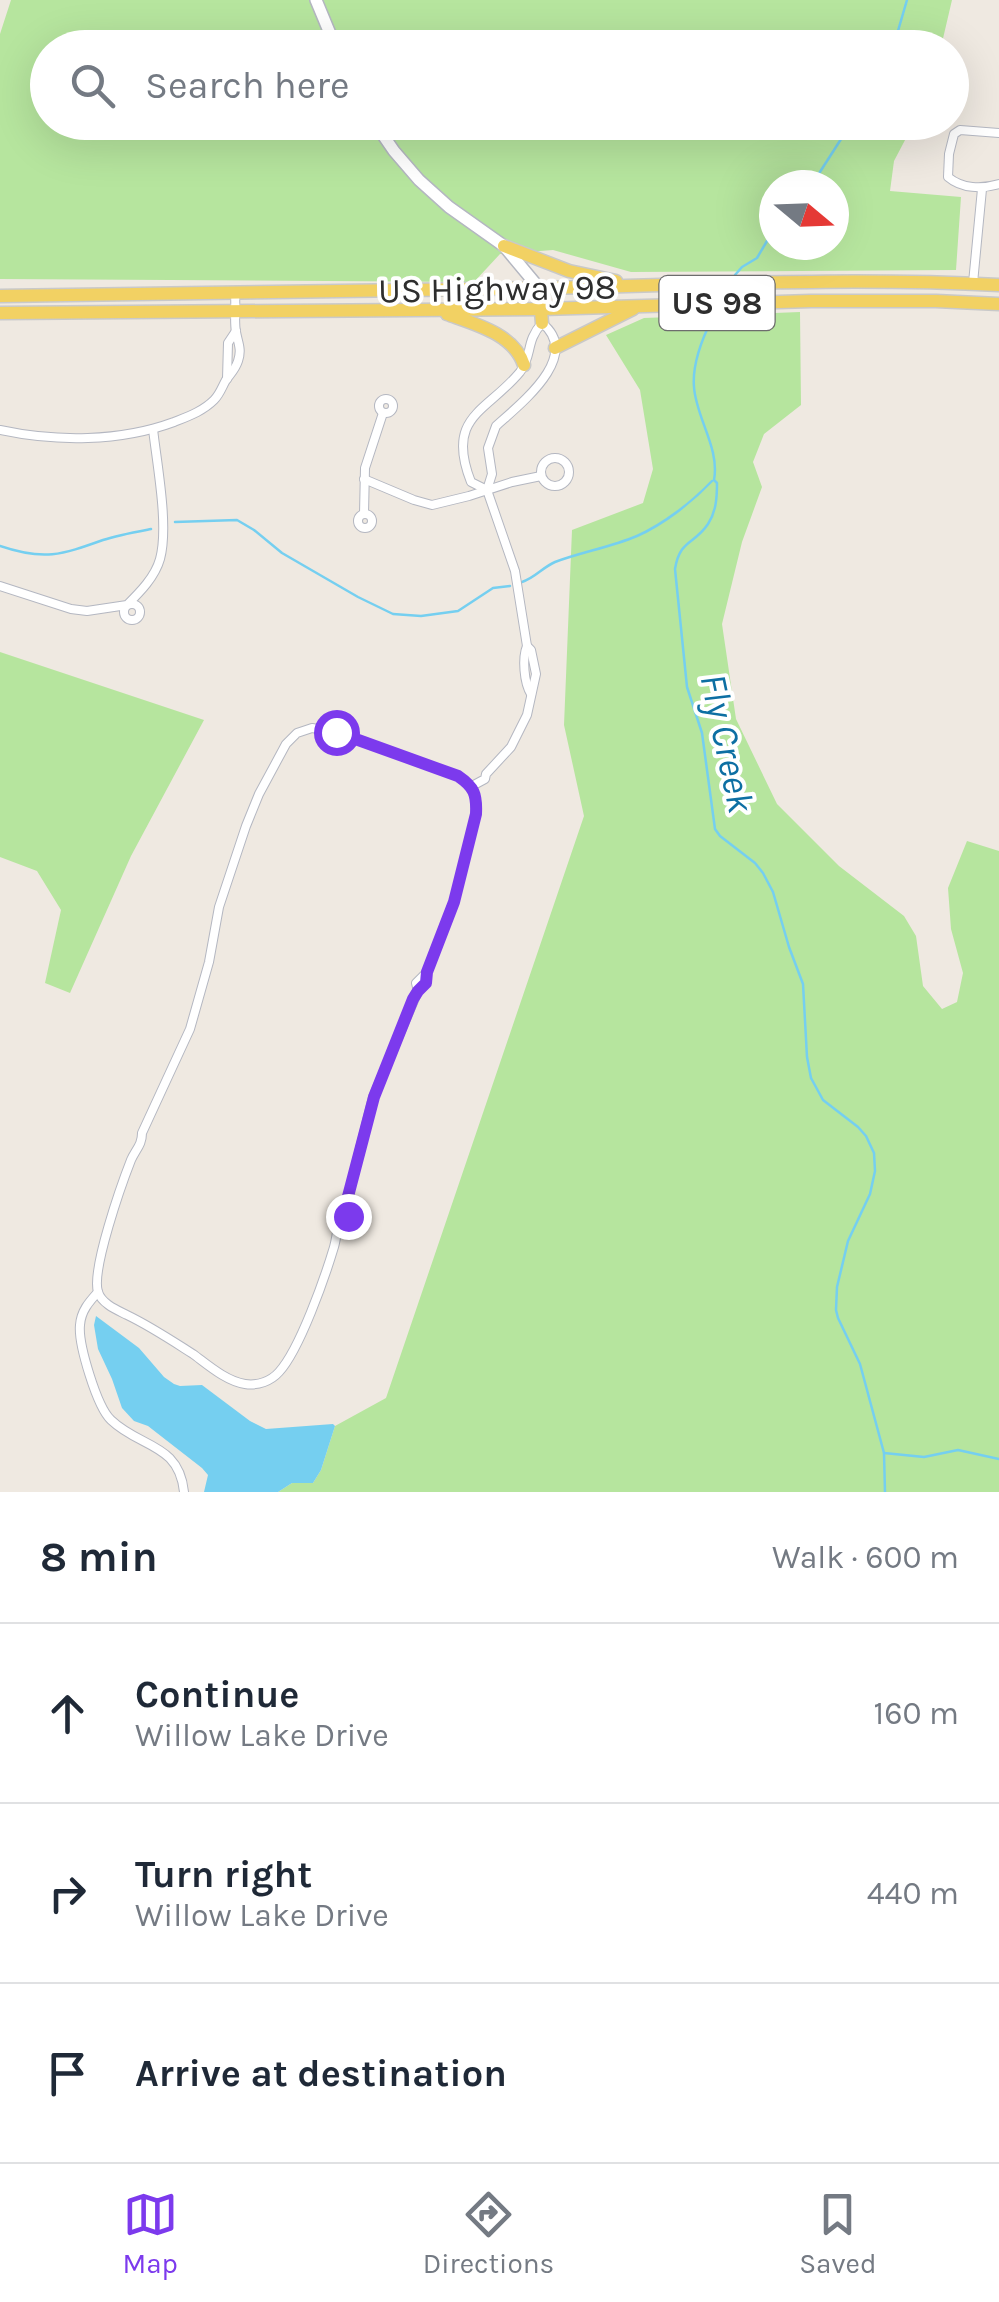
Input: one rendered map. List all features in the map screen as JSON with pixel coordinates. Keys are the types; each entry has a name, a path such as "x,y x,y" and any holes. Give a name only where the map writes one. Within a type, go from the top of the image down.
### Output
{"main road":[{"path":"504,246 569,271 633,286"},
{"name":"US Highway 98","path":"235,294 751,281 999,284"},
{"path":"936,302 937,282"},
{"path":"539,288 542,316"},
{"name":"US 98","path":"0,296 235,294"},
{"name":"US Highway 98","path":"237,312 436,310 542,316 638,306 811,301 999,304"},
{"path":"555,348 638,306"},
{"path":"436,310 502,337 514,345 524,364"},
{"name":"US 98","path":"0,314 237,312"}],"street":[{"path":"316,0 328,30"},
{"path":"969,131 999,133"},
{"path":"386,140 419,180 504,246 539,288"},
{"path":"951,140 948,176 953,182 982,189 999,184"},
{"path":"972,283 982,189"},
{"path":"506,288 517,260"},
{"path":"0,430 67,438 122,435 153,430 196,413 215,400 227,379 228,344 236,331 235,294"},
{"path":"472,786 480,784 511,747 527,715 536,674 514,572 487,490 492,474 488,448 496,426 544,380 553,360 553,333 542,316 520,372 474,414 467,427 466,470 471,482 487,490"},
{"path":"364,514 365,468 382,413"},
{"path":"0,586 87,612 128,605 160,560 162,517 153,430"},
{"path":"364,479 432,504 540,476"},
{"path":"312,728 336,732 450,773 472,786 477,799 476,814 454,902 426,983 418,991 374,1097 328,1266 294,1347 277,1375 264,1383 247,1385 232,1380 104,1300 98,1292 98,1277 134,1154 142,1144 142,1132 190,1028 218,924 225,915 223,900 246,826 286,744 297,733 312,728"},
{"path":"98,1292 89,1301 80,1326 103,1411 174,1461 182,1474 184,1492"},
{"path":"82,1318 104,1300"}],"green space":[{"path":"11,0 952,0 945,30 30,30 30,140 905,140 894,161 890,191 961,197 956,270 631,272 553,250 500,254 474,282 0,279 0,34"},
{"path":"800,312 801,405 764,434 753,462 762,487 742,542 722,624 736,719 777,804 839,866 904,916 916,936 923,986 942,1009 957,1002 963,973 951,929 948,888 967,841 999,851 999,1492 278,1492 292,1483 313,1483 335,1426 386,1398 584,816 564,725 572,530 643,503 653,469 640,390 606,335 644,318"},
{"path":"0,652 204,720 131,856 70,993 45,983 61,910 37,871 0,857"}],"water":[{"path":"96,1316 139,1348 174,1384 202,1385 266,1429 333,1424 321,1470 313,1483 292,1483 278,1492 204,1492 208,1475 202,1468 148,1426 134,1421 122,1408 98,1349"}],"waterway":[{"name":"Fly Creek","path":"898,30 907,0"},
{"name":"Fly Creek","path":"821,170 840,140"},
{"name":"Fly Creek","path":"735,275 759,255"},
{"name":"Fly Creek","path":"712,319 694,378 696,399 714,456 716,505 708,524 680,552 675,569 687,687 702,733 715,829 763,873 803,984 811,1078 823,1100 858,1127 874,1153 870,1194 848,1241 836,1310 860,1364 884,1453 885,1492"},
{"path":"522,582 555,562 647,531 677,512 712,481"},
{"path":"175,522 237,520 282,553 393,614 421,616 458,611 493,588 510,586"},
{"path":"0,546 29,554 52,554 151,529"},
{"path":"884,1453 924,1457 958,1450 999,1459"}],"route":[{"path":"336,732 458,776 472,786 477,799 454,902 426,983 413,999 374,1097 346,1204 348,1216"}]}
